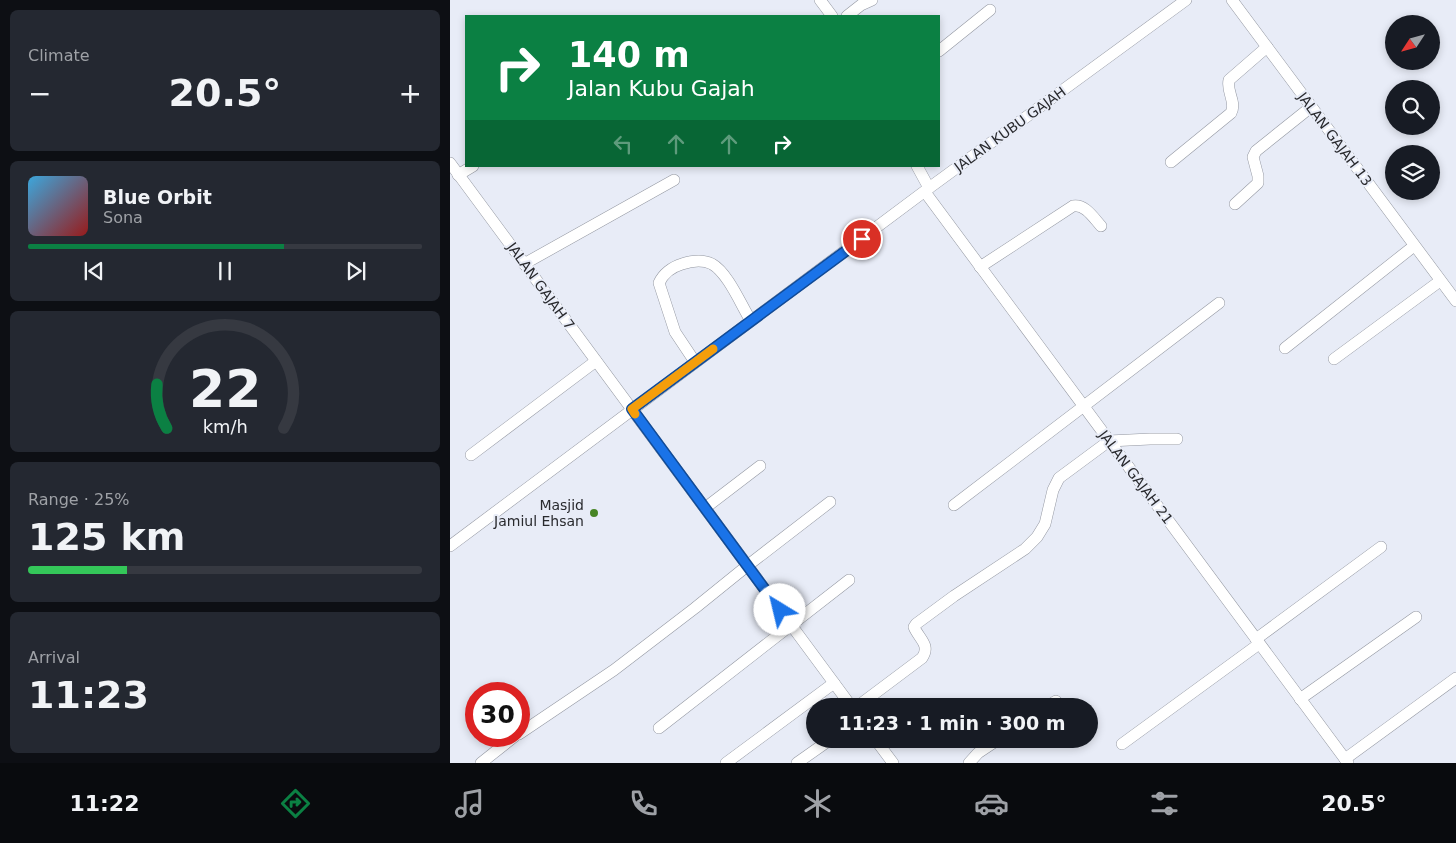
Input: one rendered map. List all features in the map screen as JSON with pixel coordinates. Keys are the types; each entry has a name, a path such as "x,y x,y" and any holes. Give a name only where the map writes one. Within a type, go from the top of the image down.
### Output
{"street":[{"path":"820,0 831,15"},
{"path":"849,15 861,5 872,0"},
{"name":"JALAN KUBU GAJAH","path":"450,546 695,362 1186,0"},
{"name":"JALAN GAJAH 13","path":"1232,0 1456,301"},
{"path":"940,50 990,10"},
{"path":"1171,162 1231,113 1234,105 1228,86 1229,80 1267,47"},
{"path":"1235,204 1258,183 1253,157 1256,151 1311,107"},
{"name":"JALAN GAJAH 7","path":"450,163 845,698"},
{"path":"458,175 471,167"},
{"name":"JALAN GAJAH 21","path":"916,167 927,190 980,267 1346,761"},
{"path":"524,264 674,180"},
{"path":"980,267 1073,206 1078,205 1084,208 1101,226"},
{"path":"1285,348 1414,246"},
{"path":"695,362 672,325 659,283 662,276 678,265 694,260 711,264 723,274 751,321"},
{"path":"1334,359 1440,281"},
{"path":"954,505 1220,303"},
{"path":"471,455 596,361"},
{"path":"869,698 926,653 926,645 915,631 914,627 916,624 1024,549 1037,537 1045,524 1053,490 1059,478 1109,441 1177,439"},
{"path":"705,508 760,466"},
{"path":"530,727 614,670 830,502"},
{"path":"1122,744 1381,547"},
{"path":"659,728 848,580"},
{"path":"1300,698 1416,617"},
{"path":"1346,761 1456,678"},
{"path":"726,763 834,683"},
{"path":"481,763 501,747"},
{"path":"797,763 818,748"},
{"path":"882,748 893,763"},
{"path":"969,763 986,748"}],"slow traffic":[{"path":"635,414 632,409 713,349"}],"place":[{"name":"Masjid Jamiul Ehsan","path":"594,513"}],"route":[{"path":"780,610 632,409 862,239"}]}
